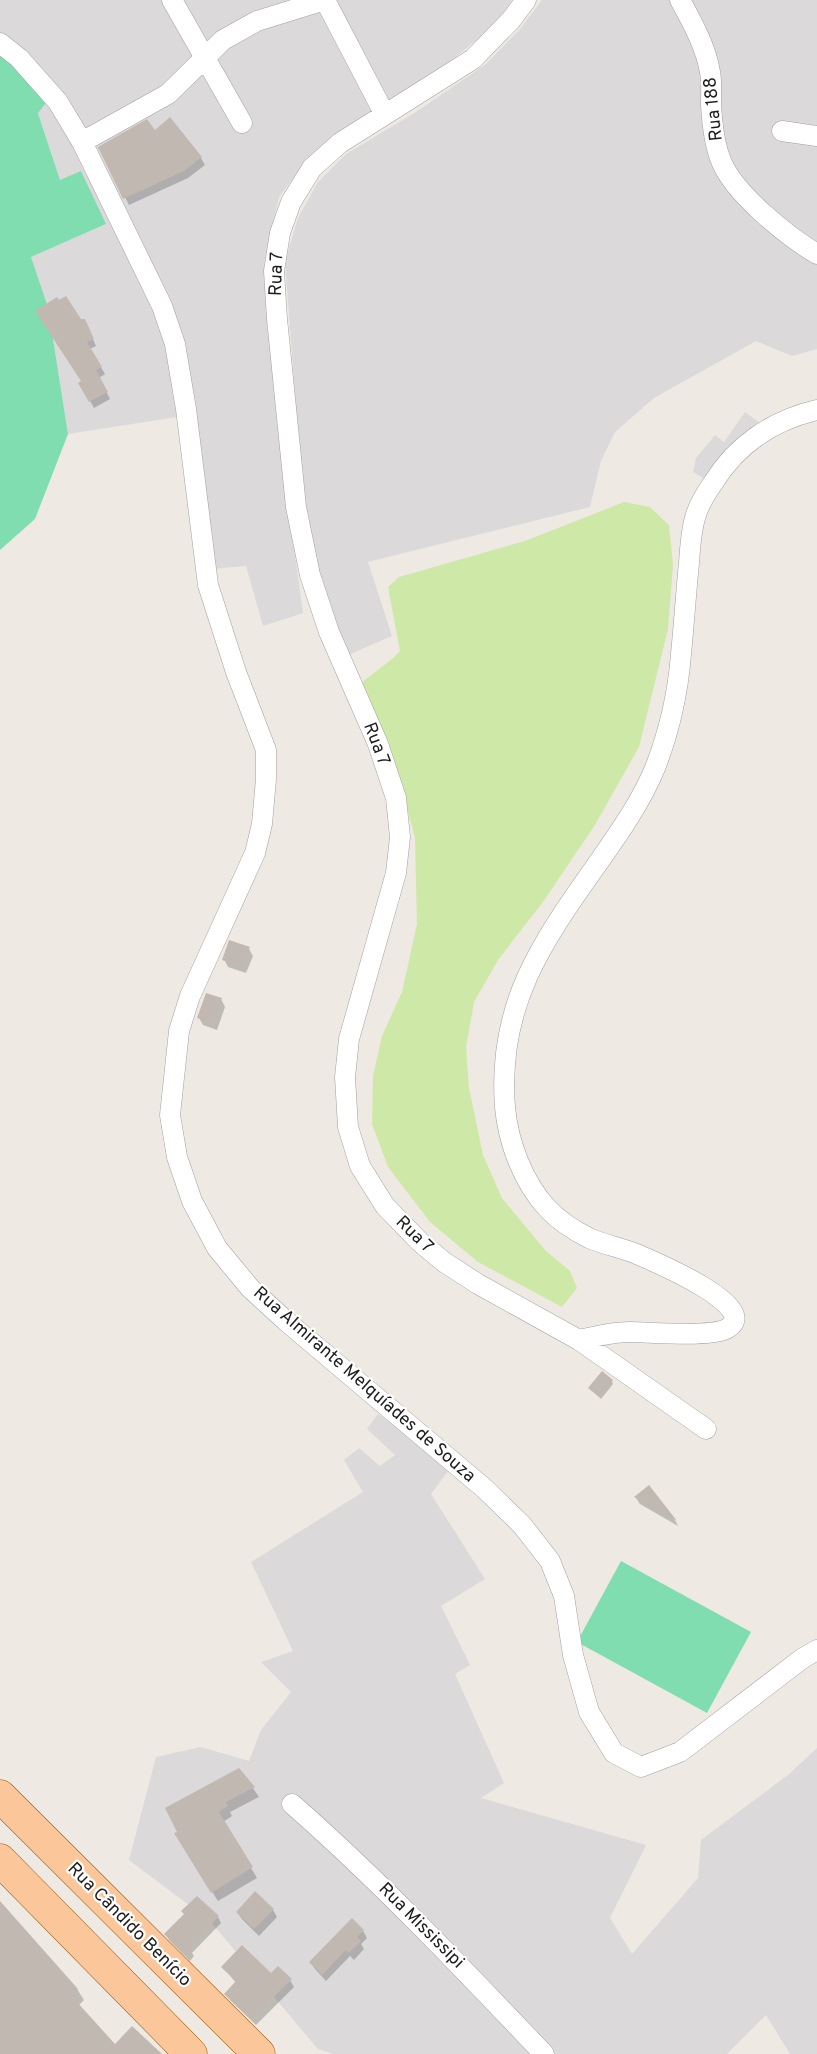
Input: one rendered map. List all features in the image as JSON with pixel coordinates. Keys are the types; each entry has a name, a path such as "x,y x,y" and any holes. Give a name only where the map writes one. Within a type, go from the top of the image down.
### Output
{"main road":[{"name":"Rua Cândido Benício","path":"0,1796 258,2054"},
{"path":"0,1860 191,2054"}],"street":[{"path":"172,0 242,123"},
{"path":"82,142 168,94 223,40 257,21 325,0 385,115"},
{"name":"Rua 7","path":"526,0 511,20 473,59 340,143 312,168 291,202 280,233 274,271 296,507 310,575 329,632 378,744 396,798 400,837 396,873 349,1039 345,1077 348,1127 360,1166 385,1206 420,1242 444,1262 478,1284 579,1340 706,1429"},
{"name":"Rua 188","path":"680,0 703,49 711,73 711,105 715,138 722,164 738,187 756,206 779,227 817,254"},
{"name":"Rua Almirante Melquíades de Souza","path":"0,43 19,58 52,94 82,142 162,306 175,344 186,408 208,585 236,672 266,750 262,824 255,853 190,996 179,1031 170,1115 177,1157 192,1201 217,1248 250,1288 485,1490 522,1526 550,1561 564,1596 573,1655 589,1712 614,1753 641,1767 680,1752 803,1658 817,1650"},
{"path":"782,131 817,136"},
{"path":"579,1340 604,1334 628,1332 696,1333 723,1330 734,1322 735,1317 732,1310 716,1295 637,1254 588,1237 548,1210 535,1194 524,1174 512,1140 506,1111 503,1074 507,1036 522,987 552,929 628,820 653,772 667,736 681,658 695,516 714,480 756,435 774,424 817,410"},
{"name":"Rua Mississipi","path":"292,1804 398,1902 544,2054"}],"shaded area":[{"path":"0,0 512,0 492,28 431,76 341,130 303,165 279,197 264,264 284,475 303,613 263,626 246,566 211,569 196,414 68,434 48,307 31,257 106,224 60,180 38,112 0,41"},
{"path":"542,0 817,0 817,349 792,356 756,341 654,398 615,432 601,461 590,507 368,562 392,636 341,658 305,526 285,262 298,218 318,182 346,154 416,112 486,64 520,29"},
{"path":"745,412 764,426 705,479 693,472 696,458 715,435 724,442"},
{"path":"378,1414 451,1467 431,1494 485,1579 441,1606 470,1665 455,1674 504,1783 481,1798 646,1845 610,1918 632,1954 698,1878 701,1840 788,1775 817,1748 817,2054 790,2054 766,2015 727,2054 333,2054 318,2049 209,1920 129,1860 156,1757 201,1747 249,1761 261,1730 291,1692 261,1662 293,1651 251,1562 363,1492 344,1460 359,1448 380,1466 395,1455 367,1429"}],"green space":[{"path":"0,44 52,95 38,113 60,180 81,171 106,224 31,257 48,307 68,434 35,519 0,550"},
{"path":"624,502 650,507 669,525 673,565 668,629 639,747 595,825 543,902 498,960 474,1002 466,1047 469,1088 483,1155 502,1198 545,1250 570,1271 577,1288 562,1307 478,1262 430,1222 388,1167 372,1124 373,1076 382,1036 402,992 417,924 415,838 393,756 362,698 361,683 400,651 388,587 399,577 525,541"},
{"path":"621,1561 751,1632 707,1713 577,1642"}],"building":[{"path":"170,117 202,157 184,171 123,199 98,147 147,119 155,130"},
{"path":"66,296 81,319 85,319 94,339 87,342 102,367 96,370 108,392 89,402 78,383 81,381 35,311 57,297 59,300"},
{"path":"229,940 250,947 242,967 222,960"},
{"path":"206,993 222,998 213,1023 197,1018"},
{"path":"602,1371 613,1380 599,1397 588,1388"},
{"path":"649,1485 677,1521 634,1497"},
{"path":"239,1768 255,1787 226,1802 228,1806 219,1812 253,1867 211,1893 174,1833 177,1832 165,1808"},
{"path":"255,1891 274,1909 254,1929 236,1912"},
{"path":"197,1896 219,1916 190,1946 192,1949 186,1956 164,1934 184,1914 181,1911"},
{"path":"0,1901 78,1989 72,1994 78,1999 76,2001 115,2044 132,2026 162,2054 0,2054"},
{"path":"352,1918 364,1930 357,1937 361,1941 349,1953 346,1950 322,1975 309,1962"},
{"path":"242,1945 271,1973 278,1966 292,1979 251,2019 224,1994 236,1981 221,1967"}]}
